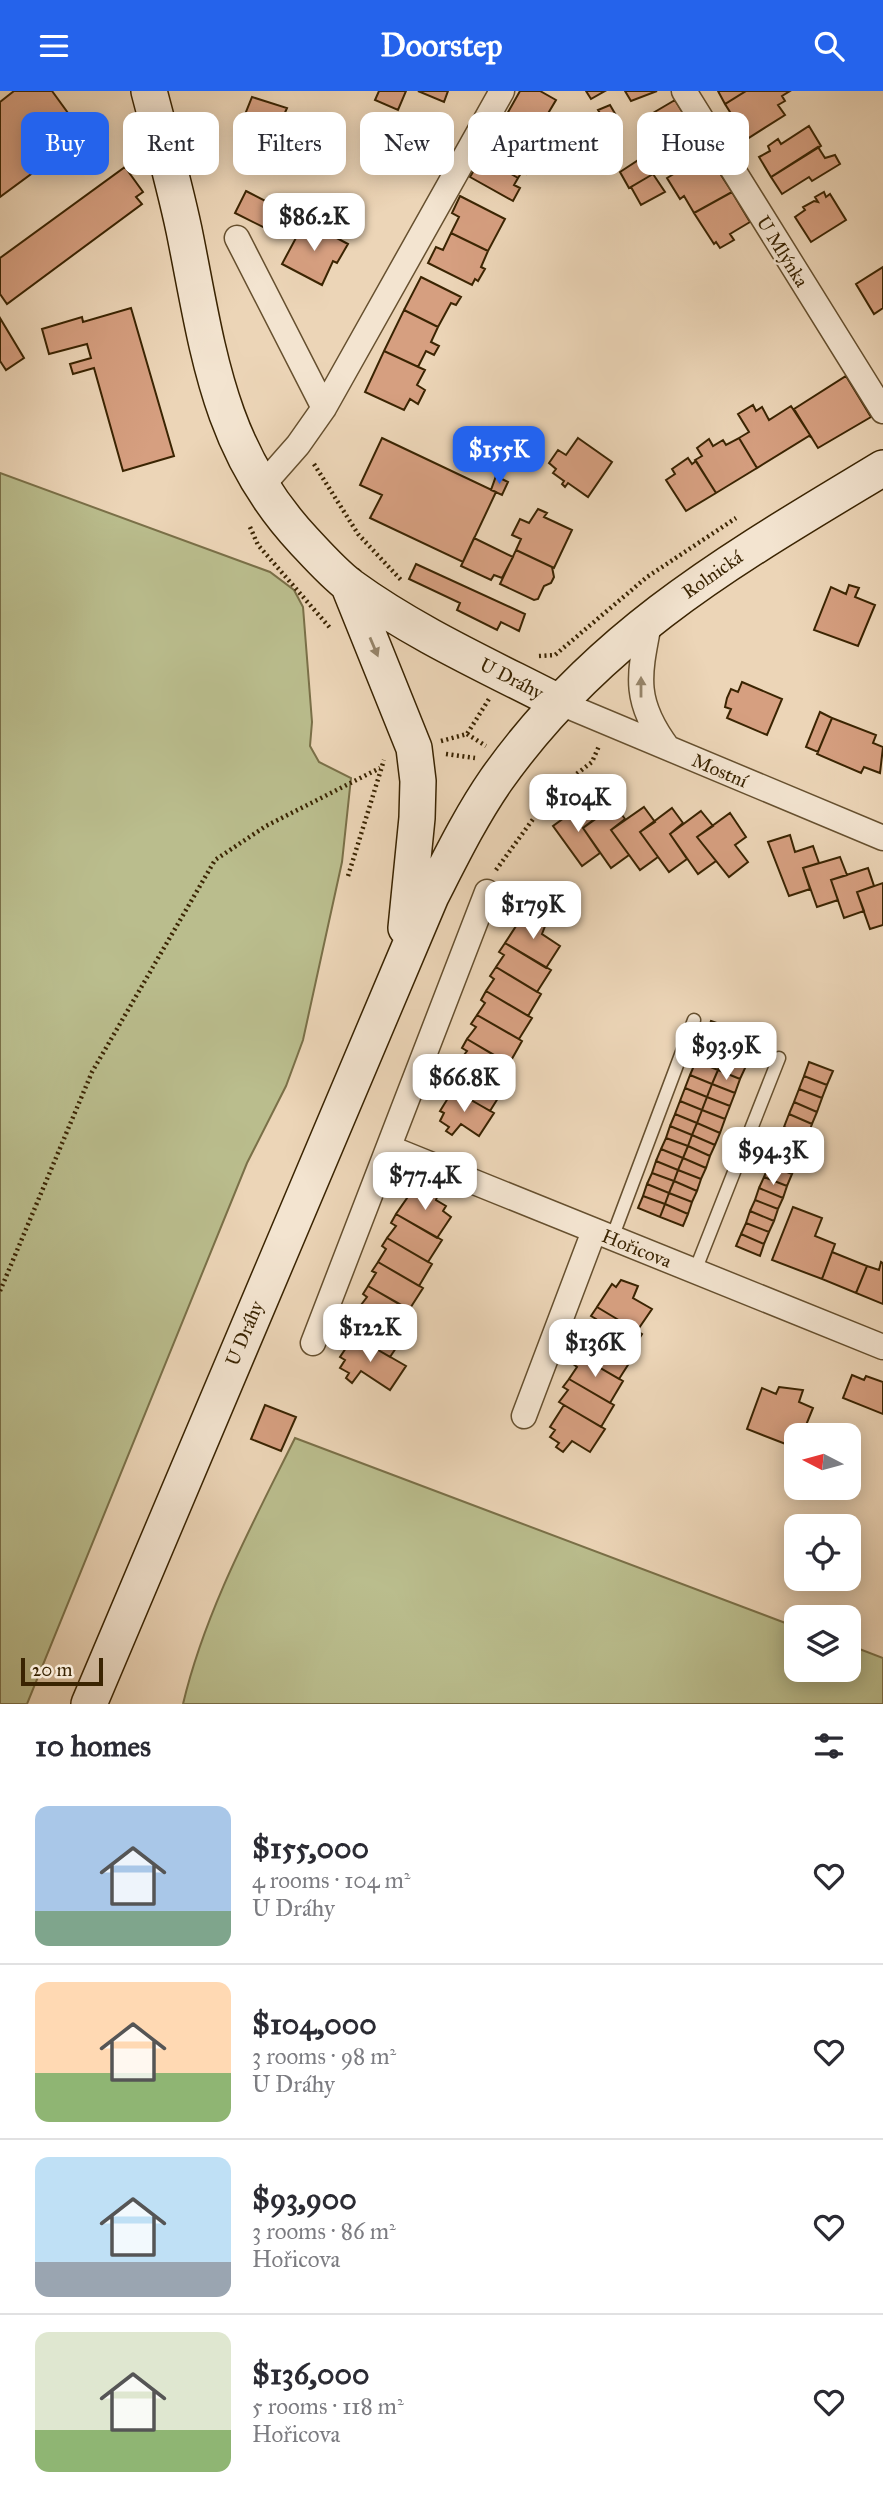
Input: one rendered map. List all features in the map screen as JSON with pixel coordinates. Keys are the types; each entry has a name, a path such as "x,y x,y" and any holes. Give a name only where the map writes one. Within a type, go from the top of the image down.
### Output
{"street":[{"name":"U Dráhy","path":"89,1704 402,962 460,840 510,761 558,702 400,618 348,585 287,524 261,487 231,431 212,370 184,230 149,91"},
{"path":"261,487 298,445 324,408 502,91"},
{"name":"U Mlýnka","path":"684,91 883,411"},
{"path":"237,238 324,408"},
{"name":"Rolnická","path":"558,702 595,665 650,618 727,561 883,468"},
{"name":"U Dráhy","path":"348,585 403,751 418,781 417,818 402,962"},
{"path":"650,618 642,656 640,693 643,707 668,748"},
{"name":"Mostní","path":"558,702 883,838"},
{"path":"313,1343 487,892"},
{"name":"Hořicova","path":"390,1148 883,1347"},
{"path":"524,1416 603,1234"}],"lane":[{"path":"603,1234 694,1020"},
{"path":"695,1271 779,1058"}],"path":[{"path":"298,445 319,470 358,534 405,585"},
{"path":"535,656 555,655 647,577 741,516"},
{"path":"487,892 487,882 552,793 592,762 608,724"},
{"path":"348,876 384,759 403,751 510,761"},
{"path":"0,1291 92,1072 215,860 266,826 380,768"}],"green space":[{"path":"0,473 270,572 294,590 303,607 312,722 310,746 319,762 351,778 342,862 303,1040 286,1086 247,1163 27,1704 0,1704"},
{"path":"295,1438 784,1622 784,1682 861,1682 861,1650 883,1658 883,1704 183,1704 204,1635 247,1535"}],"building":[{"path":"14,91 52,91 67,112 21,112 21,175 30,175 0,197 0,102"},
{"path":"379,91 406,91 398,110 375,100"},
{"path":"418,91 448,91 444,102"},
{"path":"520,91 540,91 556,100 549,112 508,112"},
{"path":"586,91 605,91 591,99"},
{"path":"625,91 657,91 631,101"},
{"path":"718,91 746,91 725,104"},
{"path":"746,91 790,91 782,96 785,101 778,105 785,115 749,138 749,112 730,112 725,104"},
{"path":"252,97 287,108 285,112 246,112"},
{"path":"675,100 682,112 655,112"},
{"path":"610,105 614,112 599,112 598,110"},
{"path":"809,126 821,146 771,177 759,157 770,151 768,146 778,139 781,144"},
{"path":"818,147 825,158 835,155 840,164 812,181 809,177 782,194 771,177"},
{"path":"637,161 637,175 651,175 629,188 622,175 623,170"},
{"path":"123,168 123,175 131,175 143,192 136,197 142,204 7,304 0,294 0,258"},
{"path":"513,175 518,178 514,185 520,188 513,201 470,177"},
{"path":"654,175 665,192 641,205 631,187"},
{"path":"672,175 721,175 732,192 694,213 684,196 680,199 667,178"},
{"path":"246,191 283,210 271,231 235,213"},
{"path":"732,192 750,222 730,234 734,240 720,248 716,242 714,244 694,213"},
{"path":"824,192 826,197 830,194 846,220 811,242 795,217 805,210 803,207 814,201 818,202 815,197"},
{"path":"460,196 505,219 488,251 451,233 459,217 452,213"},
{"path":"305,221 348,244 337,263 333,261 322,285 282,264"},
{"path":"451,233 488,251 481,267 485,269 478,281 475,279 472,285 428,263 436,247 443,250"},
{"path":"883,267 883,308 874,314 856,284"},
{"path":"421,277 461,297 456,305 451,303 438,327 404,310"},
{"path":"131,308 174,456 123,471 94,368 73,374 70,364 91,358 87,344 49,354 42,329 82,317 83,322"},
{"path":"404,310 438,327 431,342 439,346 434,355 426,351 418,367 384,351"},
{"path":"0,318 24,358 6,370 0,361"},
{"path":"384,351 425,370 417,385 425,390 418,404 410,399 404,410 365,392"},
{"path":"846,376 871,417 818,448 794,409"},
{"path":"753,405 756,411 762,407 769,420 791,406 812,438 809,436 757,468 739,438 749,432 738,414"},
{"path":"382,438 496,492 463,562 370,518 382,495 360,485"},
{"path":"578,438 612,462 588,497 568,483 565,487 562,484 564,481 553,473 556,469 549,463 558,450 566,455"},
{"path":"739,438 757,468 716,493 695,460 702,456 697,448 709,439 713,446 723,440 726,445"},
{"path":"688,458 692,464 696,461 716,493 686,511 666,480 675,474 672,469"},
{"path":"496,476 508,482 502,495 491,490"},
{"path":"538,509 547,513 544,517 572,530 554,568 516,550 521,539 512,535 520,519 529,523"},
{"path":"474,538 513,557 502,578 494,575 491,580 461,566"},
{"path":"516,550 552,567 554,577 551,583 544,586 538,599 534,600 500,584"},
{"path":"416,564 525,614 519,631 501,622 497,630 457,610 460,603 409,579"},
{"path":"849,585 859,588 855,597 875,605 858,646 814,630 831,587 846,594"},
{"path":"742,682 782,699 767,735 727,718 731,709 725,707 727,698 731,689 738,692"},
{"path":"820,712 832,718 818,752 806,747"},
{"path":"832,718 876,735 873,743 883,747 880,773 864,767 861,773 817,754"},
{"path":"586,802 597,818 583,828 600,853 582,866 553,826"},
{"path":"614,804 625,819 611,830 629,855 611,868 583,828"},
{"path":"644,807 655,822 640,832 658,857 640,870 611,830"},
{"path":"672,808 683,823 670,834 687,859 669,872 640,832"},
{"path":"701,811 713,826 697,837 716,861 698,874 670,834"},
{"path":"730,813 746,837 735,845 748,862 729,877 697,837"},
{"path":"790,835 795,852 813,846 819,863 803,868 810,889 789,896 768,842"},
{"path":"840,857 847,875 831,880 838,900 817,907 803,868"},
{"path":"868,868 874,886 857,892 864,911 844,918 831,880"},
{"path":"883,883 883,925 870,929 857,892"},
{"path":"529,916 538,922 542,917 547,921 542,934 560,946 546,968 505,943 520,920 525,924"},
{"path":"505,943 551,970 537,992 496,967 504,955 499,952"},
{"path":"496,967 541,994 528,1016 486,991 494,979 490,976"},
{"path":"486,991 532,1018 519,1039 477,1015 485,1003 481,1000"},
{"path":"477,1015 522,1041 509,1064 467,1039 476,1027 471,1024"},
{"path":"711,1021 734,1029 728,1044 706,1035"},
{"path":"734,1029 757,1039 751,1053 728,1044"},
{"path":"706,1035 728,1044 723,1057 701,1048"},
{"path":"467,1039 513,1066 500,1087 458,1063 467,1051 462,1048"},
{"path":"728,1044 751,1053 746,1066 723,1057"},
{"path":"701,1048 723,1057 718,1070 696,1061"},
{"path":"723,1057 746,1066 740,1079 718,1070"},
{"path":"696,1061 718,1070 712,1084 690,1075"},
{"path":"809,1062 833,1071 827,1085 804,1076"},
{"path":"458,1063 503,1090 490,1111 449,1087 457,1074 453,1071"},
{"path":"718,1070 740,1079 735,1093 712,1084"},
{"path":"690,1075 712,1084 707,1097 685,1088"},
{"path":"804,1076 827,1085 822,1098 799,1089"},
{"path":"712,1084 735,1093 730,1106 707,1097"},
{"path":"685,1088 707,1097 702,1110 680,1101"},
{"path":"799,1089 822,1098 817,1112 794,1102"},
{"path":"453,1090 494,1113 479,1136 461,1124 452,1135 446,1131 449,1127 440,1121 444,1113 440,1111"},
{"path":"707,1097 730,1106 725,1119 702,1110"},
{"path":"680,1101 702,1110 697,1123 675,1114"},
{"path":"794,1102 817,1112 812,1124 789,1114"},
{"path":"702,1110 725,1119 720,1133 697,1123"},
{"path":"675,1114 697,1123 692,1135 670,1126"},
{"path":"789,1114 812,1124 807,1137 784,1127"},
{"path":"697,1123 720,1133 715,1145 692,1135"},
{"path":"670,1126 692,1135 688,1146 666,1138"},
{"path":"784,1127 807,1137 802,1149 779,1140"},
{"path":"692,1135 715,1145 710,1156 688,1146"},
{"path":"666,1138 688,1146 683,1158 661,1149"},
{"path":"779,1140 802,1149 797,1161 774,1152"},
{"path":"688,1146 710,1156 706,1168 683,1158"},
{"path":"661,1149 683,1158 678,1170 656,1161"},
{"path":"774,1152 797,1161 792,1174 769,1165"},
{"path":"683,1158 706,1168 701,1179 678,1170"},
{"path":"656,1161 678,1170 674,1181 652,1173"},
{"path":"769,1165 792,1174 787,1186 764,1177"},
{"path":"678,1170 701,1179 697,1191 674,1181"},
{"path":"652,1173 674,1181 669,1193 647,1184"},
{"path":"764,1177 787,1186 783,1198 759,1188"},
{"path":"674,1181 697,1191 692,1202 669,1193"},
{"path":"647,1184 669,1193 665,1204 643,1196"},
{"path":"421,1187 430,1193 433,1188 439,1192 436,1200 446,1206 443,1211 451,1217 437,1238 396,1214 412,1191 416,1194"},
{"path":"759,1188 783,1198 778,1209 755,1200"},
{"path":"669,1193 692,1202 688,1214 665,1204"},
{"path":"643,1196 665,1204 660,1217 638,1208"},
{"path":"755,1200 778,1209 774,1221 750,1211"},
{"path":"665,1204 688,1214 683,1226 660,1217"},
{"path":"793,1207 822,1218 815,1236 835,1244 822,1279 772,1260"},
{"path":"750,1211 774,1221 769,1232 746,1223"},
{"path":"396,1214 442,1240 428,1262 387,1238 396,1226 391,1223"},
{"path":"746,1223 769,1232 764,1244 741,1234"},
{"path":"741,1234 764,1244 760,1256 736,1246"},
{"path":"387,1238 432,1264 419,1286 378,1262 386,1249 382,1246"},
{"path":"832,1252 867,1266 856,1293 822,1279"},
{"path":"378,1262 423,1288 409,1310 368,1286 376,1273 372,1271"},
{"path":"881,1262 883,1304 856,1293 867,1266 879,1270"},
{"path":"621,1280 638,1286 633,1298 652,1309 637,1331 597,1307 612,1284 616,1287"},
{"path":"368,1286 414,1312 400,1334 358,1309 367,1297 363,1294"},
{"path":"597,1307 642,1334 629,1355 588,1331 596,1319 591,1316"},
{"path":"358,1309 404,1336 390,1357 349,1333 358,1321 353,1318"},
{"path":"588,1331 633,1357 619,1379 578,1355 586,1342 582,1340"},
{"path":"354,1336 406,1366 390,1390 361,1371 352,1383 346,1378 349,1373 340,1368 345,1360 340,1357"},
{"path":"578,1355 623,1381 610,1403 569,1379 577,1367 572,1363"},
{"path":"852,1375 864,1380 866,1376 883,1382 883,1414 843,1398"},
{"path":"569,1379 614,1405 601,1427 559,1402 568,1390 563,1387"},
{"path":"779,1387 803,1390 799,1402 813,1408 807,1423 784,1423 784,1443 747,1429 762,1388 776,1394"},
{"path":"265,1405 296,1417 281,1451 251,1439"},
{"path":"564,1405 605,1429 590,1452 572,1441 563,1452 556,1447 559,1443 550,1437 555,1430 550,1427"}]}
